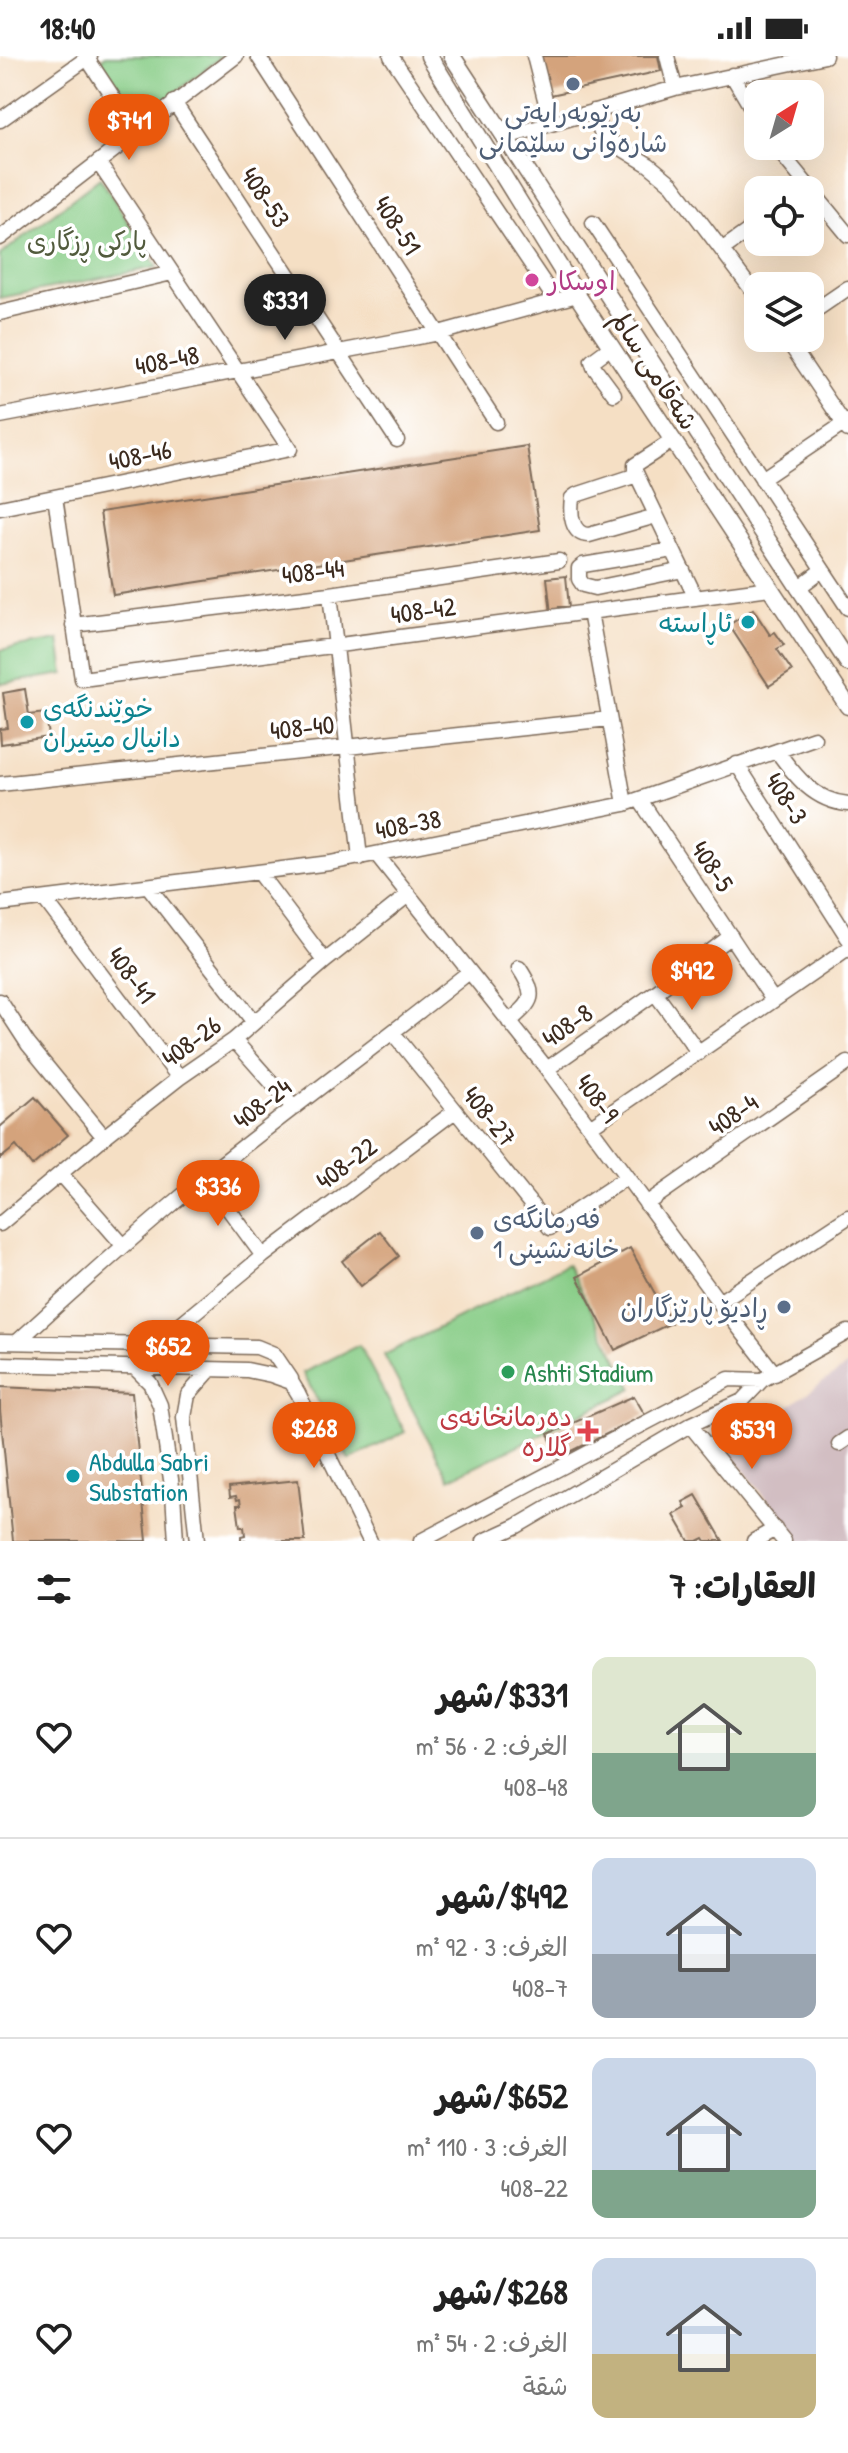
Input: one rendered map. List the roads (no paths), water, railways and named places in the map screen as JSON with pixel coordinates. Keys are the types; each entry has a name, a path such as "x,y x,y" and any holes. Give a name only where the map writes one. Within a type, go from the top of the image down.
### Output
{"main road":[{"name":"شەقامی سالم","path":"429,56 577,295 848,706"},
{"name":"شەقامی سالم","path":"452,56 848,663"}],"street":[{"path":"0,238 236,56"},
{"name":"408-51","path":"258,56 496,422"},
{"path":"391,56 556,301"},
{"path":"534,56 551,123"},
{"path":"667,56 675,88"},
{"path":"0,120 88,57 136,132"},
{"path":"506,137 675,88 818,57"},
{"path":"732,75 744,95"},
{"name":"408-53","path":"174,102 397,440"},
{"path":"593,111 603,137 664,176 744,278"},
{"path":"98,162 238,371"},
{"path":"824,209 848,235"},
{"path":"593,223 848,608"},
{"path":"723,249 744,234"},
{"path":"0,313 172,273"},
{"path":"824,304 848,288"},
{"name":"408-48","path":"0,416 439,333 577,295"},
{"path":"611,347 592,361 614,394"},
{"path":"762,479 847,425 796,352"},
{"name":"408-46","path":"0,508 290,449 238,371"},
{"path":"672,441 635,465 696,598"},
{"path":"637,475 572,498 572,516 577,532 589,535 656,516"},
{"path":"55,497 73,625"},
{"path":"673,550 583,565 579,568 579,579 583,585 595,588 683,570"},
{"name":"408-44","path":"73,625 330,594 559,561"},
{"path":"798,588 822,570"},
{"name":"408-42","path":"73,625 82,679 770,588"},
{"path":"330,594 360,858"},
{"path":"590,612 625,804"},
{"name":"408-40","path":"0,784 609,719"},
{"name":"408-38","path":"0,904 377,855 640,800 814,738"},
{"path":"777,751 807,787 821,796 848,804"},
{"name":"408-3","path":"737,764 848,938"},
{"name":"408-5","path":"640,800 773,1000"},
{"name":"408-9","path":"377,855 547,1069 719,1302 769,1377"},
{"path":"258,872 325,961"},
{"path":"148,886 253,1021"},
{"name":"408-26","path":"0,1224 179,1078 234,1040 325,961 408,895"},
{"name":"408-41","path":"45,900 179,1078"},
{"name":"408-8","path":"547,1069 731,936"},
{"path":"590,1127 848,949"},
{"path":"509,1022 531,999 530,985 519,968"},
{"name":"408-24","path":"17,1342 123,1245 205,1177 469,972"},
{"path":"655,993 699,1053"},
{"path":"0,1001 28,1044 104,1137"},
{"name":"408-27","path":"393,1033 550,1228 627,1177"},
{"path":"234,1040 294,1108"},
{"name":"408-4","path":"646,1204 848,1063"},
{"name":"408-22","path":"155,1345 263,1256 455,1111"},
{"path":"61,1174 123,1245"},
{"path":"205,1177 263,1256"},
{"path":"719,1302 848,1217"},
{"path":"484,1541 517,1526 690,1425 742,1401 769,1377 848,1332"},
{"path":"0,1342 257,1347 274,1354 286,1369 370,1541"},
{"path":"247,1370 257,1357 257,1347"},
{"path":"0,1364 247,1370 290,1380"},
{"path":"136,1369 150,1383 160,1405 176,1536 197,1535 184,1417 188,1395 210,1370"},
{"path":"421,1541 729,1379 769,1377"},
{"path":"690,1425 779,1535 754,1541"},
{"path":"517,1526 526,1541"}],"place":[{"name":"بەڕێوبەرایەتی شارەوانی سلێمانی","path":"573,84"},
{"name":"اوسكار","path":"532,280"},
{"name":"ئاڕاستە","path":"748,622"},
{"name":"خوێندنگەی دانیال میتیران","path":"27,722"},
{"name":"فەرمانگەی خانەنشینی 1","path":"477,1233"},
{"name":"ڕادیۆ پارێزگاران","path":"784,1307"},
{"name":"Ashti Stadium","path":"508,1372"},
{"name":"دەرمانخانەی گلارە","path":"588,1431"},
{"name":"Abdulla Sabri Substation","path":"73,1476"}],"park label":[{"name":"پارکی ڕزگاری","path":"87,240"}]}
